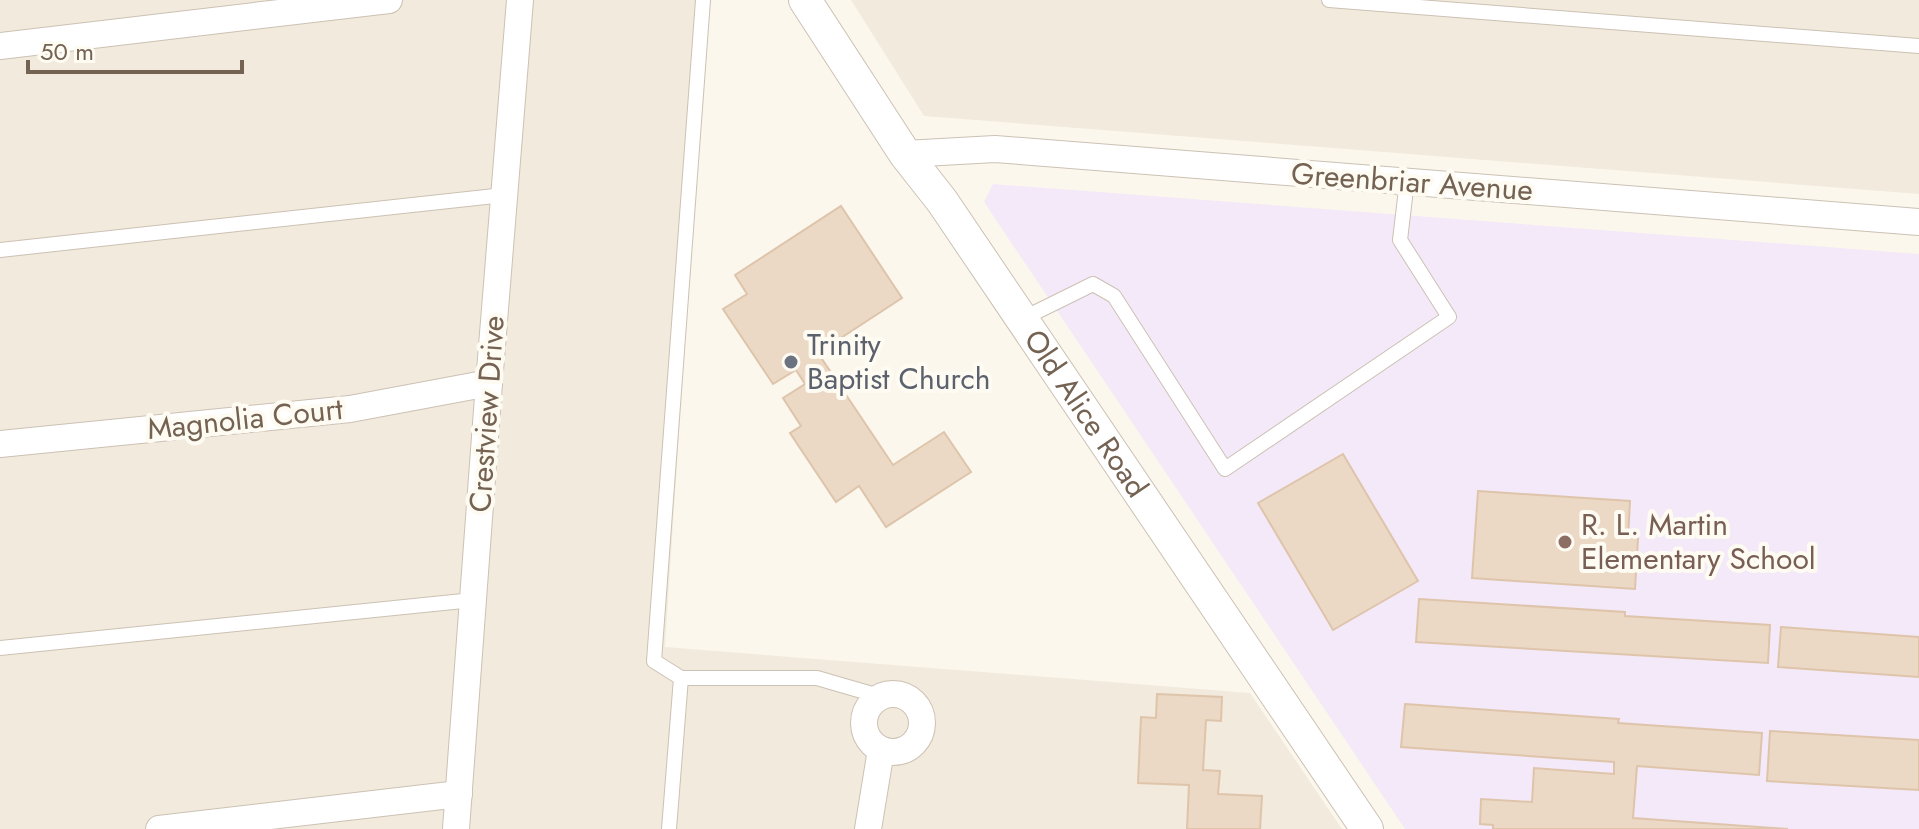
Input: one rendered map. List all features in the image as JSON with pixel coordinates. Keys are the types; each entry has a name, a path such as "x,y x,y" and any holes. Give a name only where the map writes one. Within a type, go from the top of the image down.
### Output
{"street":[{"path":"0,46 389,0"},
{"name":"Crestview Drive","path":"456,829 520,0"},
{"name":"Old Alice Road","path":"805,0 905,154 942,201 1367,829"},
{"name":"Greenbriar Avenue","path":"905,154 995,149 1919,222"},
{"name":"Magnolia Court","path":"0,444 350,409 489,383"},
{"path":"895,693 911,699 921,713 921,730 913,744 898,752 881,750 868,740 863,724 867,708 879,696 895,693"},
{"path":"868,829 881,750"},
{"path":"159,829 459,794"}],"lane":[{"path":"703,0 654,661 681,678 817,678 879,696"},
{"path":"1329,0 1919,46"},
{"path":"1022,319 1093,284 1114,296 1225,469 1449,317 1400,240 1407,181"},
{"path":"0,250 504,195"},
{"path":"0,648 473,600"},
{"path":"669,829 681,678"}],"shaded area":[{"path":"0,0 707,0 665,647 1250,693 1342,829 0,829"},
{"path":"851,0 1919,0 1919,194 924,116"},
{"name":"R. L. Martin Elementary School","path":"993,184 1919,254 1919,829 1405,829 984,202"}],"building":[{"name":"Trinity Baptist Church","path":"841,206 902,298 818,353 893,465 944,432 971,472 886,527 859,486 836,502 790,433 801,426 783,398 805,384 796,370 773,384 723,309 747,294 735,275"},
{"path":"1343,454 1418,581 1333,630 1258,503"},
{"path":"1478,491 1630,501 1628,538 1638,538 1635,589 1472,578"},
{"path":"1419,599 1770,625 1768,663 1416,642"},
{"path":"1781,627 1919,637 1919,677 1778,667"},
{"path":"1157,694 1222,697 1221,721 1206,720 1203,770 1220,771 1218,794 1262,796 1260,829 1187,829 1189,785 1138,783 1141,717 1156,718"},
{"path":"1405,704 1762,733 1759,775 1637,766 1633,818 1788,829 1493,829 1493,825 1480,824 1481,799 1532,802 1534,768 1614,774 1614,762 1401,747"},
{"path":"1770,731 1919,740 1919,790 1767,781"}],"place":[{"name":"Trinity Baptist Church","path":"791,362"},
{"name":"R. L. Martin Elementary School","path":"1565,542"}]}
